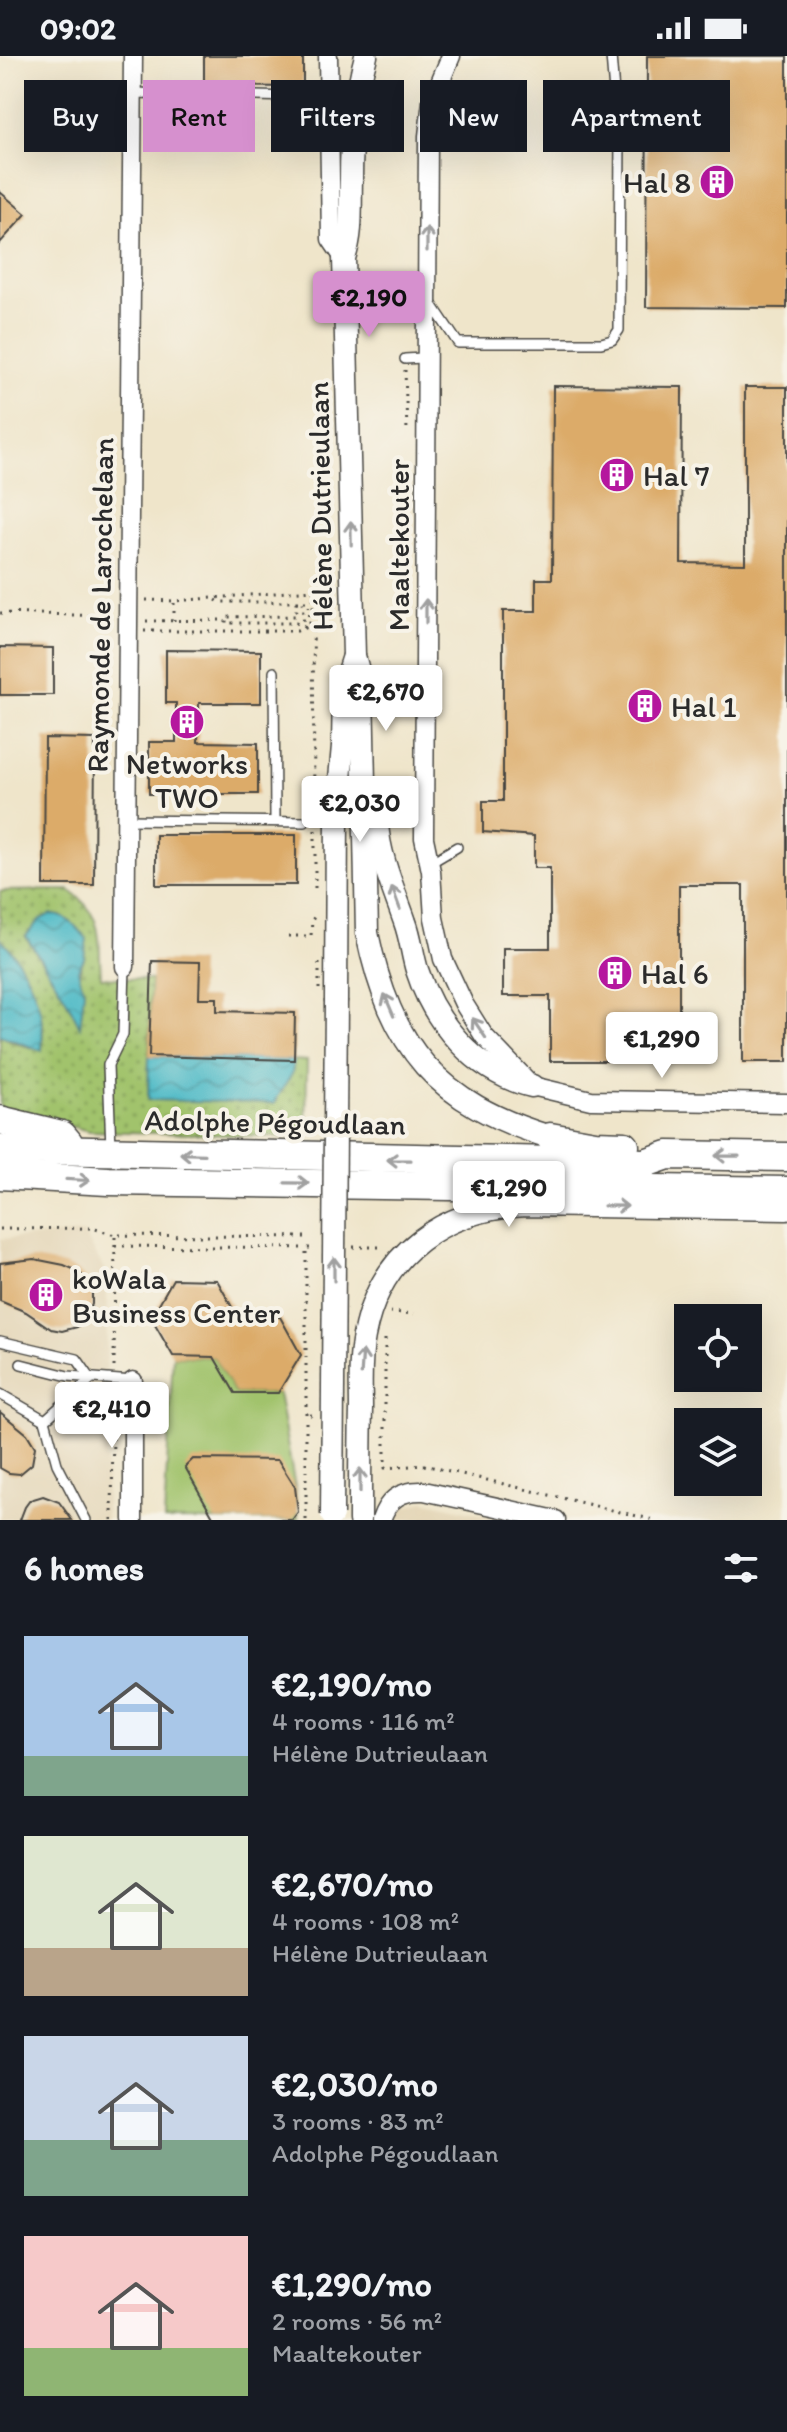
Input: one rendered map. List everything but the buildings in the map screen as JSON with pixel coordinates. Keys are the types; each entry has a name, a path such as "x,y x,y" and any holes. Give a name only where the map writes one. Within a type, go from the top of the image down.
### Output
{"highway":[{"path":"0,1120 62,1135 77,1151"},
{"path":"550,1137 595,1145 644,1146 668,1155"},
{"name":"Adolphe Pégoudlaan","path":"0,1149 645,1163 668,1155 787,1157"},
{"name":"Adolphe Pégoudlaan","path":"0,1175 108,1181 787,1191"}],"street":[{"name":"Raymonde de Larochelaan","path":"125,967 133,56"},
{"path":"328,56 331,239 344,258"},
{"name":"Hélène Dutrieulaan","path":"364,781 362,685 354,656 344,258 351,236 353,124 366,56"},
{"name":"Maaltekouter","path":"451,56 432,101 428,136 424,838 430,863 434,918 447,969 484,1036 532,1086"},
{"name":"Hélène Dutrieulaan","path":"332,1517 337,812 344,687 354,656"},
{"path":"364,781 376,799 377,831 383,859 407,927 416,969 442,1022 476,1058 513,1082 591,1100 787,1103"},
{"name":"Adolphe Pégoudlaan","path":"364,781 367,933 381,987 401,1033 421,1062 448,1088 478,1109 512,1125 550,1137"},
{"path":"360,1520 364,1337 371,1307 383,1282 402,1256 425,1235 460,1217 495,1206 787,1209"},
{"path":"133,1381 133,1520"},
{"path":"381,1520 389,1503 409,1490 556,1520"}],"lane":[{"path":"427,297 458,343 601,343 612,340 619,330 620,127 611,56"},
{"path":"133,93 271,96"},
{"path":"405,359 422,358"},
{"path":"274,672 275,820"},
{"path":"126,820 305,822"},
{"path":"430,863 457,847"},
{"name":"Raymonde de Larochelaan","path":"111,1152 108,1065 123,1034 125,967"},
{"path":"0,1341 77,1359 91,1379"},
{"path":"21,1364 91,1379 133,1381"},
{"path":"45,1420 91,1379"},
{"path":"0,1394 45,1420 57,1464 86,1520"}],"path":[{"path":"214,598 219,602 308,602 309,623 313,622"},
{"path":"128,617 174,601"},
{"path":"226,620 226,617 296,616 296,602"},
{"path":"302,602 305,627"},
{"path":"0,613 296,623 305,627"},
{"path":"128,617 297,631 305,627"},
{"path":"288,936 311,936 315,916"},
{"path":"0,1229 92,1228 115,1235 305,1237"},
{"path":"114,1379 115,1235"},
{"path":"115,1246 318,1248"},
{"path":"343,1247 386,1247"},
{"path":"306,1248 306,1520"},
{"path":"397,1313 414,1314"},
{"path":"386,1327 385,1468 424,1465 654,1520"},
{"path":"306,1416 315,1415"},
{"path":"112,1520 113,1424"}],"shaded area":[{"path":"84,1233 107,1274 106,1520 0,1520 0,1239"},
{"path":"423,1501 507,1520 391,1520 391,1513"}],"green space":[{"path":"69,890 81,899 94,918 99,939 101,977 151,980 148,1100 292,1074 294,1060 307,1061 306,1137 89,1131 0,1108 0,1035 18,1044 42,1050 43,1025 32,988 0,938 0,891","holes":["26,937 84,958 80,974 80,1026"]},
{"path":"173,1356 214,1357 235,1393 278,1393 298,1520 164,1520"}],"water":[{"path":"50,914 67,919 87,939 84,958 78,970 84,991 80,1027 65,997 26,936 39,920"},
{"path":"0,938 15,956 33,989 40,1013 42,1051 0,1035"},
{"path":"149,1056 294,1060 292,1074 274,1103 148,1100"}],"place":[{"name":"Hal 8","path":"717,182"},
{"name":"Hal 7","path":"617,475"},
{"name":"Hal 1","path":"645,706"},
{"name":"Networks TWO","path":"187,722"},
{"name":"Hal 6","path":"615,973"},
{"name":"koWala Business Center","path":"46,1295"}]}
